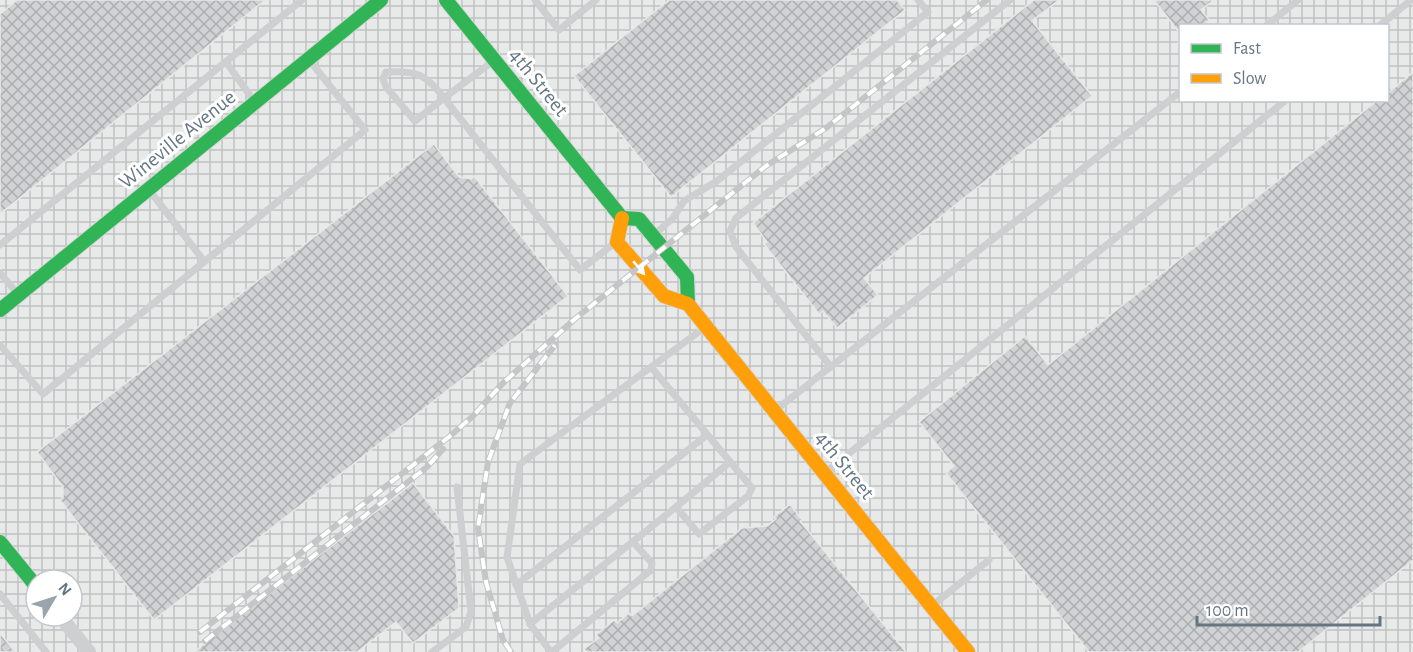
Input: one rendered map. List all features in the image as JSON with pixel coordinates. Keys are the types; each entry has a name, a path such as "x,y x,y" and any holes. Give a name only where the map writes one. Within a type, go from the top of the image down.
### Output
{"main road":[{"name":"Wineville Avenue","path":"0,310 381,0"},
{"name":"4th Street","path":"446,0 622,218 639,219 687,277 688,304"},
{"path":"617,242 622,218"},
{"name":"4th Street","path":"617,242 663,296 688,304 968,652"},
{"path":"0,542 24,571"}],"street":[{"path":"70,628 90,652"}],"lane":[{"path":"0,245 302,0"},
{"path":"535,0 559,30 596,0"},
{"path":"653,235 673,218 684,201 717,181 928,12 918,0"},
{"path":"831,367 736,247 730,231 733,224 736,218 753,204 1010,0"},
{"path":"1268,24 1298,0"},
{"path":"1381,24 1411,0"},
{"path":"0,345 43,394 365,130 308,59"},
{"path":"494,60 444,98 415,121 386,87 383,79 386,72 419,74 433,83 444,98 580,270 617,242"},
{"path":"226,62 255,102"},
{"path":"775,411 1179,93"},
{"path":"824,473 1284,102"},
{"path":"149,189 204,261"},
{"path":"0,273 18,295"},
{"path":"633,542 652,563 651,570 551,652 530,624 507,556 520,464 706,326"},
{"path":"651,367 752,488 748,496 699,534 676,507"},
{"path":"516,585 707,435"},
{"path":"530,624 730,462"},
{"path":"432,652 466,627 471,610 457,488"},
{"path":"932,606 989,560"},
{"path":"0,594 46,652"}],"shaded area":[{"path":"0,0 1413,0 1413,652 0,652"}],"building":[{"path":"17,0 265,0 0,214 0,14"},
{"path":"669,0 897,0 905,10 671,197 574,76"},
{"path":"1034,0 1059,0 1032,21 1092,96 864,278 878,295 837,328 823,311 819,314 764,244 767,242 753,223"},
{"path":"1154,0 1214,0 1201,10 1209,20 1204,24 1179,24 1179,32"},
{"path":"1413,72 1413,560 1298,652 1089,652 946,473 954,466 919,422 1025,336 1048,365 1376,102 1389,102 1389,92"},
{"path":"434,144 459,177 471,179 474,176 568,296 154,620 60,500 63,497 63,487 37,452"},
{"path":"413,483 454,536 459,608 413,643 396,622 357,652 194,652"},
{"path":"790,504 802,520 800,521 906,652 587,652 584,649 599,638 596,635 614,620 617,623 629,613 632,616 742,528 767,526"},
{"path":"0,633 15,652 0,652"}],"railway":[{"path":"200,632 450,436 472,417 503,383 576,318 766,166 826,128 987,0"},
{"path":"511,652 503,640 486,582 478,528 488,462 510,403 555,345"},
{"path":"205,641 427,467 443,449"}],"traffic: fast":[{"path":"0,310 381,0"},
{"path":"446,0 622,218 639,219 687,277 688,304"},
{"path":"0,542 24,571"}],"traffic: slow":[{"path":"622,218 617,242 664,296 688,304 968,652"}]}
